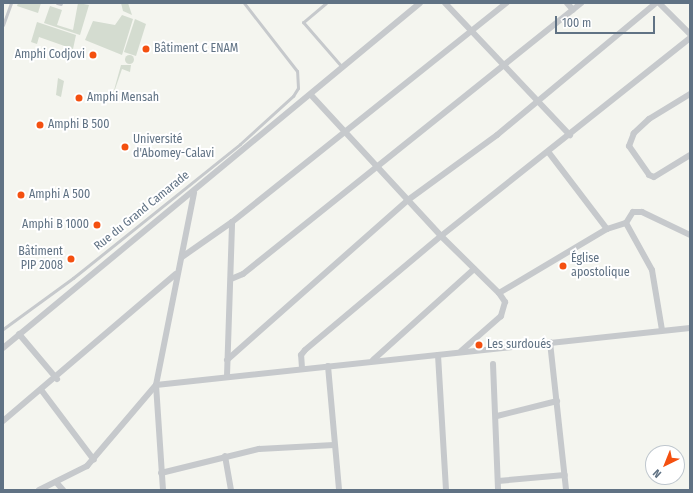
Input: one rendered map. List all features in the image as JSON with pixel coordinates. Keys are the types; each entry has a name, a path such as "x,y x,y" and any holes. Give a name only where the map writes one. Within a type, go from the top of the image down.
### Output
{"street":[{"path":"3,348 194,193 420,3"},
{"path":"445,3 570,135"},
{"path":"182,257 232,222 506,3"},
{"path":"567,3 573,10"},
{"path":"231,279 243,274 375,166 582,3"},
{"path":"227,360 408,200 538,101 656,3"},
{"path":"659,3 690,34"},
{"path":"302,368 305,350 441,236 549,153 690,38"},
{"path":"690,94 649,119 634,133 629,146 648,175 654,177 690,155"},
{"path":"311,95 343,132 441,236 499,293 505,302 501,316 461,351"},
{"path":"549,153 607,229"},
{"path":"163,490 156,385 176,274 182,257 194,193"},
{"path":"499,293 607,229 626,223 633,212 642,212 690,235"},
{"path":"227,376 232,222"},
{"path":"626,223 652,270 662,330"},
{"path":"373,360 474,269"},
{"path":"3,421 57,379 176,274"},
{"path":"39,490 94,460 156,385 373,360 438,355 461,351 690,328"},
{"path":"19,334 57,379"},
{"path":"550,342 566,490"},
{"path":"438,355 446,490"},
{"path":"493,364 497,416 498,490"},
{"path":"328,366 339,490"},
{"path":"42,390 94,460"},
{"path":"497,416 557,401"},
{"path":"161,474 225,456 259,449 334,445"},
{"path":"225,456 231,490"},
{"path":"498,481 565,475"},
{"path":"56,482 63,490"}],"lane":[{"path":"3,25 10,3"},
{"path":"57,3 61,4"},
{"name":"Rue du Grand Camarade","path":"3,329 73,278 240,144 293,96 298,81 287,56 244,3"},
{"path":"326,3 303,22 342,67"}],"shaded area":[{"path":"18,3 41,3 38,13 17,6"},
{"path":"78,3 89,5 80,35 44,23 50,6 62,10 57,25 73,30"},
{"path":"121,3 128,3 132,15 123,11"},
{"path":"122,15 133,19 122,55 85,40 93,21 115,25"},
{"path":"135,19 146,24 136,56 124,52"},
{"path":"37,22 76,35 73,49 39,37 37,44 31,42"},
{"path":"129,54 134,59 129,64 124,59"},
{"path":"121,65 131,65 130,72 122,69 111,101"},
{"path":"58,78 64,81 61,97 56,95"}],"place":[{"name":"Bâtiment C ENAM","path":"146,49"},
{"name":"Amphi Codjovi","path":"93,55"},
{"name":"Amphi Mensah","path":"79,98"},
{"name":"Amphi B 500","path":"40,125"},
{"name":"Université d'Abomey-Calavi","path":"125,147"},
{"name":"Amphi A 500","path":"21,195"},
{"name":"Amphi B 1000","path":"97,225"},
{"name":"Bâtiment PIP 2008","path":"71,259"},
{"name":"Église apostolique","path":"563,266"},
{"name":"Les surdoués","path":"479,345"}]}
